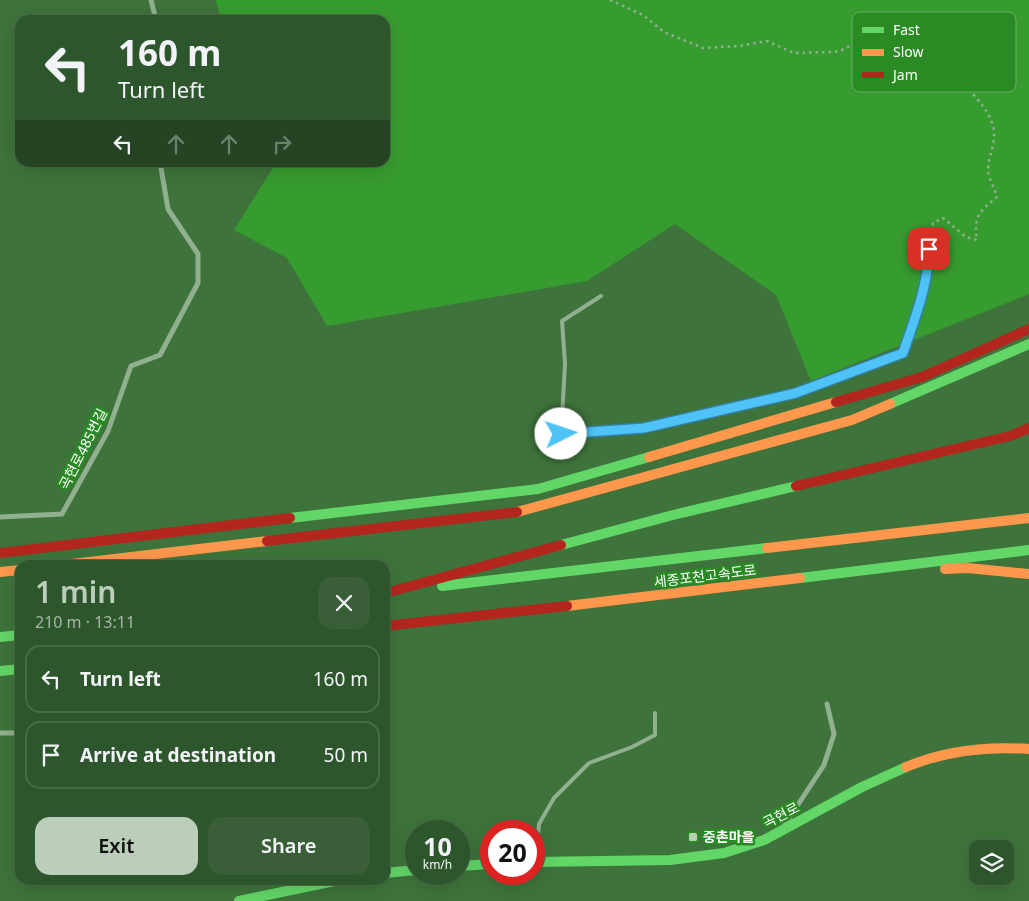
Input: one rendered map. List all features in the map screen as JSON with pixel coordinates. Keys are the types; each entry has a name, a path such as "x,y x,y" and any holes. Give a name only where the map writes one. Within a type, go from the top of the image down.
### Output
{"main road":[{"path":"0,553 538,489 922,376 1029,329"},
{"path":"106,560 513,513 852,420 1029,344"},
{"path":"390,592 673,515 1010,436 1029,428"},
{"name":"세종포천고속도로","path":"390,592 1029,518"},
{"name":"세종포천고속도로","path":"390,625 1029,550"},
{"path":"846,572 968,568 1029,574"},
{"path":"0,572 15,570"},
{"path":"0,638 15,636"},
{"path":"0,671 15,670"},
{"name":"곡현로","path":"545,862 668,859 712,855 748,846 781,831 896,768 968,748 1029,749"},
{"path":"390,873 405,871"},
{"path":"239,901 307,885"}],"street":[{"path":"151,0 155,15"},
{"name":"곡현로485번길","path":"0,517 62,514 108,431 131,366 160,355 198,283 198,254 168,209 161,167"},
{"path":"781,831 824,765 834,734 827,704"},
{"path":"0,733 15,733"}],"lane":[{"path":"561,434 644,428 796,393 903,353 927,279 929,249"},
{"path":"568,457 561,434 565,364 562,322 601,296"},
{"path":"541,820 554,798 589,763 632,747 655,735 655,713"}],"path":[{"path":"610,0 643,15 664,32 703,48 739,46 767,41 794,53 840,51 852,45"},
{"path":"929,249 927,241 933,223 943,218 966,237 977,240 975,228 979,212 997,197 988,171 993,147 991,119 981,103 969,92"}],"green space":[{"path":"216,0 1029,0 1029,294 811,381 776,295 675,224 587,281 327,326 287,258 234,230 273,167 390,167 390,15 220,15"}],"traffic: fast":[{"path":"890,404 1029,344"},
{"path":"290,518 538,489 649,457"},
{"path":"561,545 673,515 796,486"},
{"path":"442,586 767,548"},
{"path":"800,578 1029,550"},
{"path":"0,637 15,636"},
{"path":"0,671 15,670"},
{"path":"545,862 670,860 724,853 764,840 862,787 906,767"},
{"path":"470,865 480,865"},
{"path":"390,873 405,871"},
{"path":"239,901 315,885"}],"traffic: slow":[{"path":"649,457 836,402"},
{"path":"517,512 852,420 890,404"},
{"path":"767,548 1029,518"},
{"path":"106,560 267,541"},
{"path":"945,569 968,568 1029,574"},
{"path":"0,572 15,570"},
{"path":"567,606 800,578"},
{"path":"906,767 921,761 966,750 997,748 1029,749"}],"traffic: jam":[{"path":"836,402 922,377 1029,329"},
{"path":"796,486 1010,436 1029,428"},
{"path":"267,541 517,512"},
{"path":"0,553 290,518"},
{"path":"393,591 561,545"},
{"path":"390,625 567,606"}],"place":[{"name":"중촌마을","path":"693,837"}],"route":[{"path":"561,434 644,428 728,407 796,393 826,380 903,353 927,279 929,249"}]}
